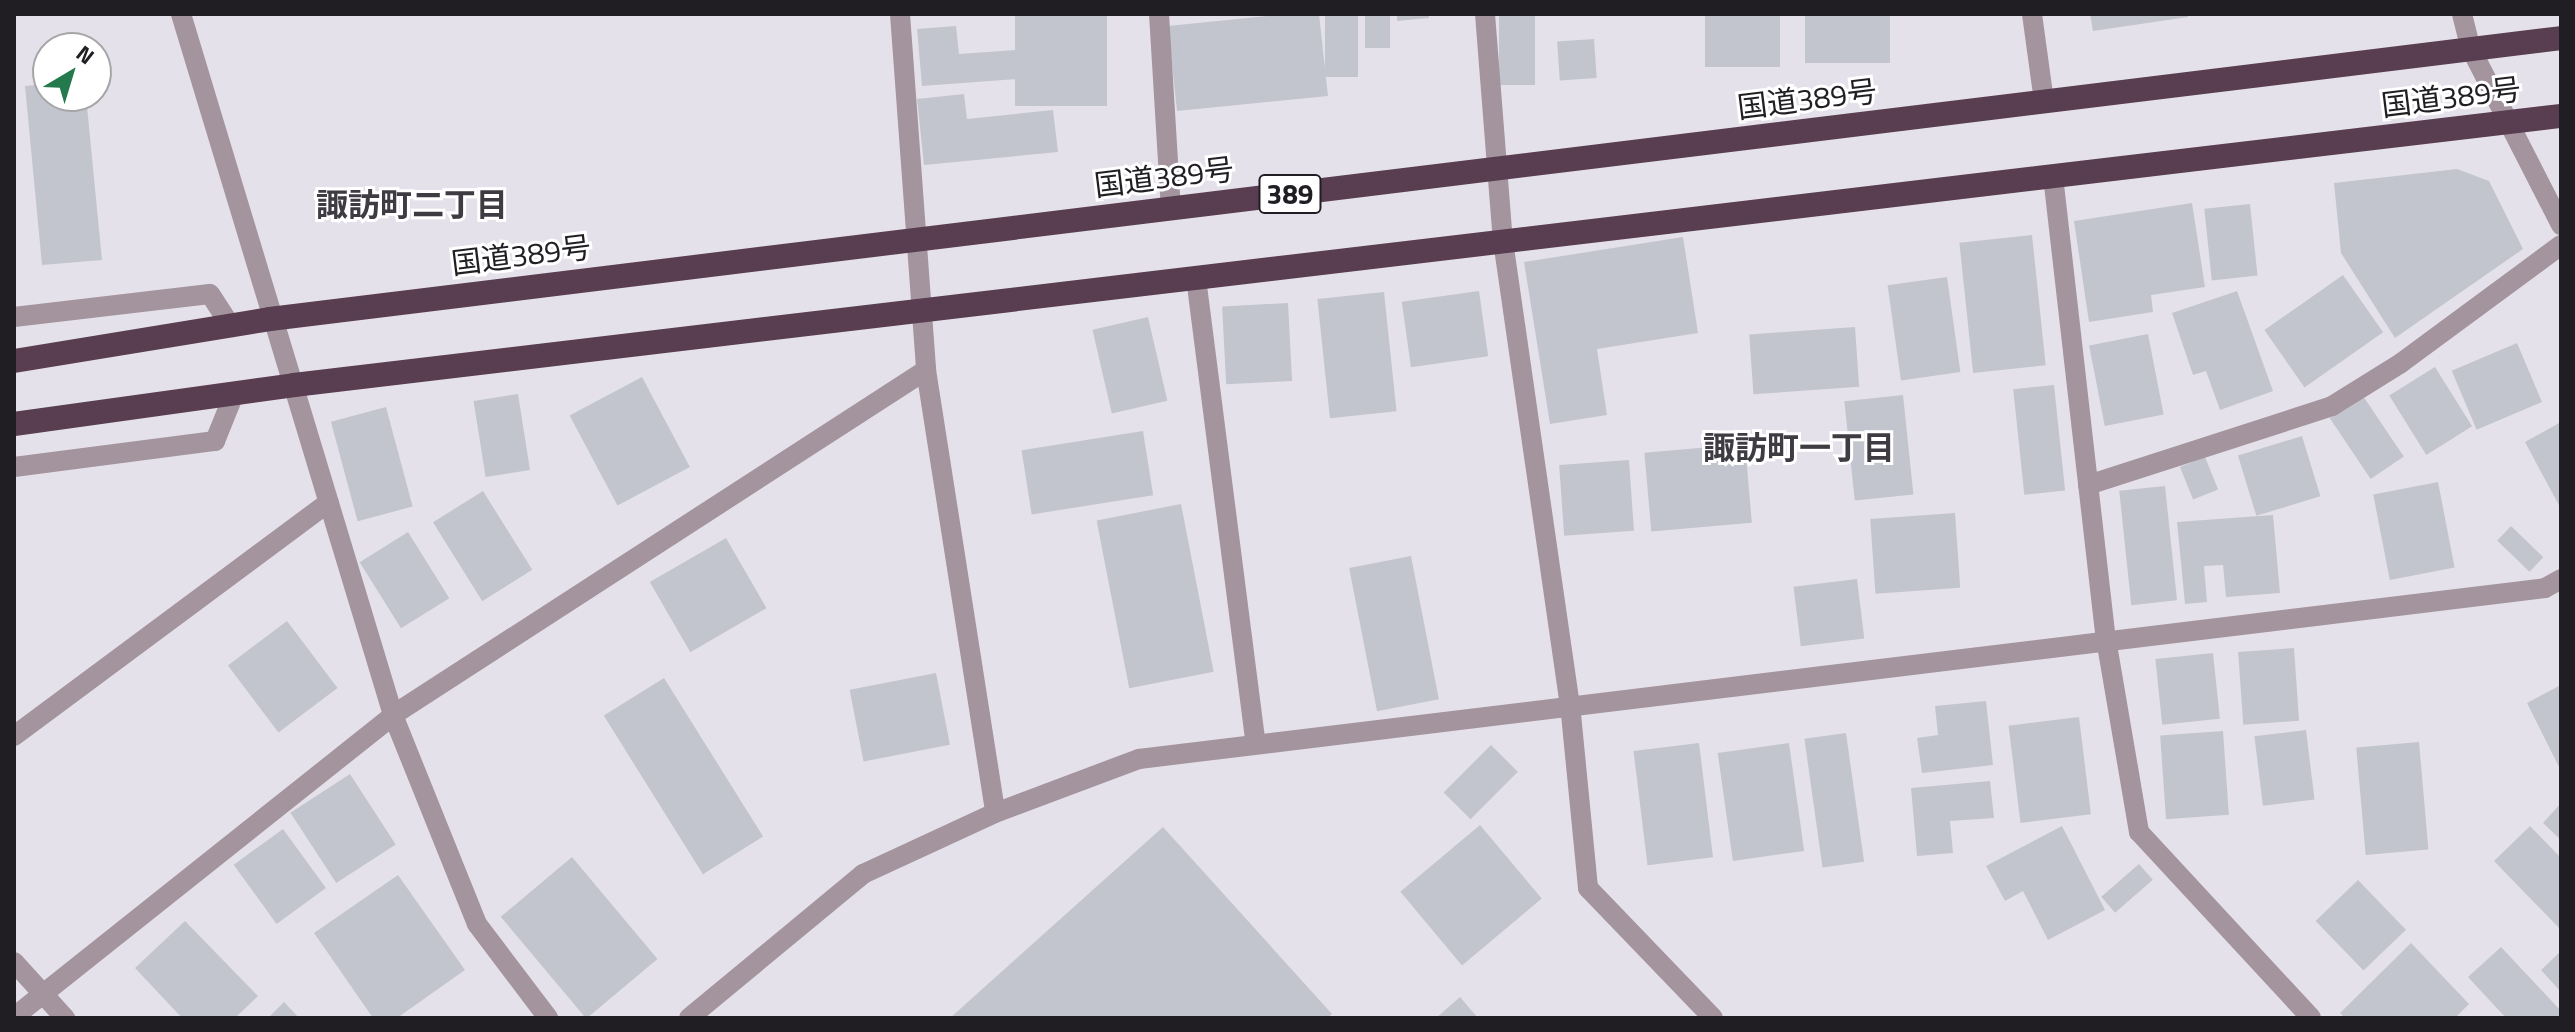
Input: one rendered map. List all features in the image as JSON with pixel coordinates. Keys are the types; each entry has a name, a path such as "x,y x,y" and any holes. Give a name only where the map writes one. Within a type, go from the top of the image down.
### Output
{"highway":[{"name":"国道389号","path":"17,360 270,319 2561,38"},
{"name":"国道389号","path":"16,424 294,385 2561,116"}],"street":[{"path":"181,14 270,319 294,385 393,715 477,924 548,1018"},
{"path":"900,14 914,239 926,370 995,813"},
{"path":"1159,14 1171,208"},
{"path":"1485,14 1503,241 1570,704 1588,888 1713,1018"},
{"path":"2032,14 2044,102"},
{"path":"2462,14 2471,49 2561,225"},
{"path":"2053,176 2106,639 2139,832 2311,1018"},
{"path":"2088,485 2332,406 2401,363 2561,245"},
{"path":"1196,278 1256,744"},
{"path":"14,317 210,294 230,325"},
{"path":"14,1017 393,715 926,370"},
{"path":"14,467 215,441 234,394"},
{"path":"14,736 329,502"},
{"path":"689,1018 863,874 995,813 1139,759 1570,704 2545,588 2561,579"},
{"path":"14,962 65,1018"}],"building":[{"path":"1015,14 1107,14 1107,106 1015,106"},
{"path":"1287,14 1319,14 1328,96 1177,111 1168,26"},
{"path":"1325,14 1358,14 1358,77 1325,77"},
{"path":"1365,14 1390,14 1390,48 1365,48"},
{"path":"1397,14 1429,14 1429,18 1397,21"},
{"path":"1499,14 1535,14 1535,85 1499,85"},
{"path":"1705,14 1780,14 1780,67 1705,67"},
{"path":"1805,14 1890,14 1890,63 1805,63"},
{"path":"2090,14 2188,14 2188,17 2093,31"},
{"path":"956,26 959,54 1015,50 1017,79 922,86 917,29"},
{"path":"1594,39 1597,78 1560,80 1557,42"},
{"path":"32,85 32,112 88,112 102,260 42,265 25,86"},
{"path":"964,94 967,119 1053,110 1058,152 924,165 917,99"},
{"path":"2457,169 2489,181 2523,249 2395,338 2341,253 2334,183"},
{"path":"2192,203 2205,287 2151,295 2153,312 2089,322 2074,221"},
{"path":"2250,204 2258,276 2212,280 2204,209"},
{"path":"2032,235 2046,365 1973,373 1959,243"},
{"path":"1683,237 1698,333 1597,349 1607,415 1550,424 1524,262"},
{"path":"2343,275 2383,332 2305,387 2264,330"},
{"path":"1947,277 1960,372 1901,380 1888,285"},
{"path":"1479,291 1488,356 1411,367 1402,302"},
{"path":"2237,291 2273,391 2220,410 2206,371 2193,375 2172,313"},
{"path":"1384,292 1397,411 1330,418 1317,299"},
{"path":"1288,303 1292,381 1226,384 1222,306"},
{"path":"1148,317 1167,401 1112,414 1092,330"},
{"path":"1855,327 1859,387 1753,394 1749,334"},
{"path":"2148,334 2164,414 2105,426 2089,345"},
{"path":"2517,343 2542,402 2477,430 2452,371"},
{"path":"2435,367 2472,426 2426,455 2389,396"},
{"path":"642,377 690,467 617,506 570,415"},
{"path":"2054,385 2065,490 2024,495 2013,389"},
{"path":"518,394 530,470 486,477 474,401"},
{"path":"1903,395 1913,494 1855,501 1844,401"},
{"path":"2363,396 2404,457 2371,479 2330,418"},
{"path":"386,407 413,506 358,521 331,422"},
{"path":"2561,422 2561,509 2525,442"},
{"path":"1143,431 1153,495 1032,514 1022,450"},
{"path":"2302,436 2320,496 2256,516 2238,456"},
{"path":"1745,444 1752,523 1651,532 1644,453"},
{"path":"2205,457 2218,489 2193,500 2180,467"},
{"path":"1629,460 1634,531 1564,536 1559,465"},
{"path":"2438,482 2455,567 2390,580 2373,495"},
{"path":"2165,486 2177,600 2131,605 2119,491"},
{"path":"483,491 532,570 482,601 433,522"},
{"path":"1181,504 1214,672 1129,688 1097,520"},
{"path":"1955,513 1960,588 1875,594 1870,519"},
{"path":"2273,515 2280,593 2226,597 2223,565 2204,566 2207,602 2185,604 2177,522"},
{"path":"2511,526 2543,557 2529,572 2497,540"},
{"path":"408,532 449,598 401,628 360,562"},
{"path":"726,538 766,608 690,652 650,582"},
{"path":"1411,556 1439,699 1377,711 1349,568"},
{"path":"1857,579 1864,639 1801,646 1793,587"},
{"path":"287,621 338,688 278,733 228,666"},
{"path":"2294,648 2299,721 2243,725 2238,652"},
{"path":"2213,653 2220,719 2162,725 2155,659"},
{"path":"936,673 950,745 864,761 850,690"},
{"path":"664,678 763,837 703,874 604,716"},
{"path":"2561,685 2561,771 2527,703"},
{"path":"1986,701 1993,765 1922,773 1917,738 1938,735 1935,706"},
{"path":"2079,717 2091,814 2020,823 2009,726"},
{"path":"2306,730 2315,799 2263,806 2254,736"},
{"path":"2223,731 2229,815 2166,819 2160,735"},
{"path":"1846,733 1864,862 1823,868 1804,739"},
{"path":"2419,742 2428,850 2366,855 2356,747"},
{"path":"1699,743 1713,857 1648,865 1633,751"},
{"path":"1789,743 1804,851 1733,861 1718,753"},
{"path":"1491,745 1518,772 1470,819 1444,792"},
{"path":"350,774 396,844 336,883 290,813"},
{"path":"1990,781 1994,818 1950,821 1953,853 1917,856 1911,788"},
{"path":"2561,803 2561,840 2543,823"},
{"path":"1480,825 1542,899 1462,965 1400,892"},
{"path":"2062,826 2105,910 2048,940 2023,891 2005,901 1986,866"},
{"path":"2530,826 2561,858 2561,930 2494,861"},
{"path":"1163,827 1332,1014 1327,1018 950,1018"},
{"path":"283,829 326,888 277,924 234,865"},
{"path":"572,857 657,959 586,1018 501,917"},
{"path":"2139,864 2153,880 2115,913 2101,897"},
{"path":"398,875 465,970 397,1018 373,1018 314,933"},
{"path":"2358,880 2406,930 2363,971 2316,921"},
{"path":"185,921 258,996 235,1018 182,1018 135,968"},
{"path":"2411,943 2469,1004 2455,1018 2345,1018 2340,1013"},
{"path":"2501,947 2561,1011 2561,1018 2506,1018 2468,977"},
{"path":"2561,951 2561,992 2541,970"},
{"path":"1460,997 1478,1018 1436,1018"},
{"path":"284,1002 299,1018 268,1018"}],"district":[{"name":"諏訪町二丁目","path":"412,204"},
{"name":"諏訪町一丁目","path":"1799,447"}]}
